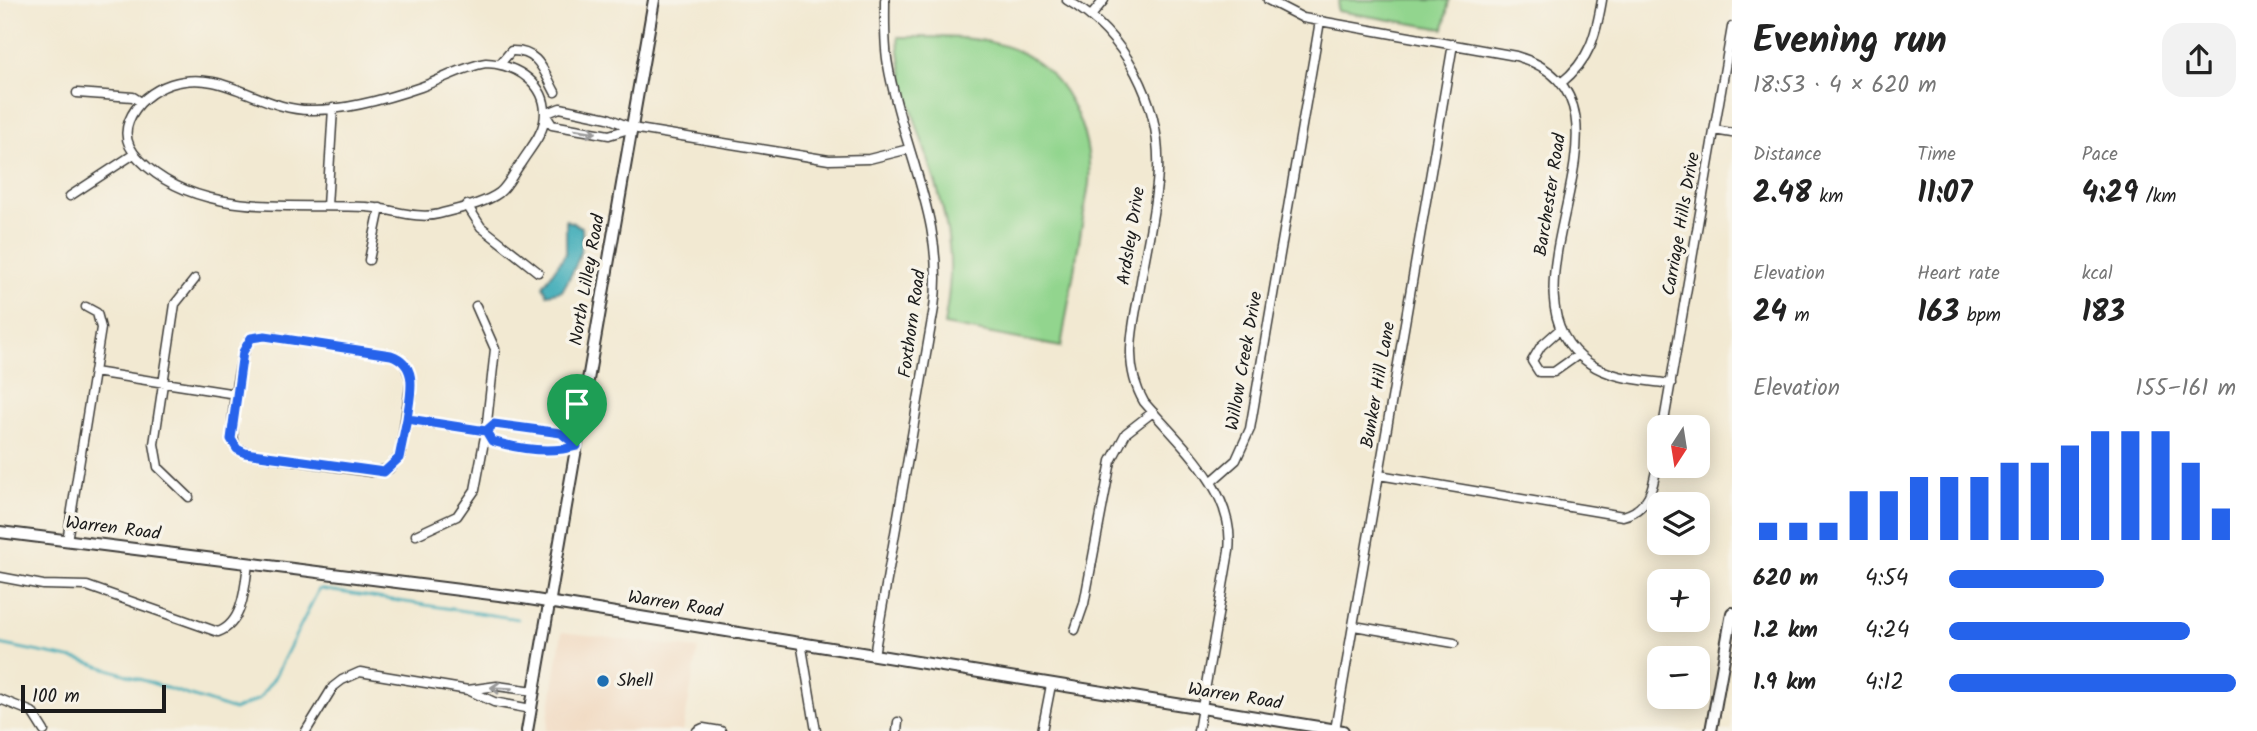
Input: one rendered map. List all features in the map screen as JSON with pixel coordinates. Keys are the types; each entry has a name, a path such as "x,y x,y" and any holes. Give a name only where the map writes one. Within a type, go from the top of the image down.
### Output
{"main road":[{"name":"North Lilley Road","path":"527,731 654,0"},
{"name":"Warren Road","path":"0,532 549,602 1202,710 1339,730"},
{"path":"1712,731 1732,613"}],"street":[{"name":"Foxthorn Road","path":"874,654 937,285 933,231 887,63 885,0"},
{"name":"Ardsley Drive","path":"1067,0 1090,16 1116,42 1134,69 1147,98 1156,130 1157,186 1130,353 1136,384 1153,412 1211,482"},
{"path":"1090,16 1104,0"},
{"name":"Barchester Road","path":"1268,0 1284,11 1320,21 1526,58 1547,70 1561,83 1574,108 1578,134 1553,284 1553,311 1559,330 1578,355 1602,371 1671,384"},
{"path":"1561,83 1578,68 1590,49 1602,0"},
{"name":"Willow Creek Drive","path":"1211,482 1236,460 1250,429 1320,21"},
{"name":"Carriage Hills Drive","path":"1665,415 1732,27"},
{"name":"Bunker Hill Lane","path":"1339,730 1379,475 1453,44"},
{"path":"500,64 511,51 526,50 536,56 555,92"},
{"path":"545,114 540,134 500,192 433,215 380,208 255,205 219,200 173,183 134,154 128,143 127,129 141,103 167,85 202,80 230,85 289,109 333,108 423,86 472,65 500,64 511,66 530,79 552,125 609,135 632,128"},
{"path":"77,93 133,97 141,103"},
{"path":"327,206 333,108"},
{"path":"545,114 560,108 608,118 632,128 829,160 869,159 909,149"},
{"path":"1714,130 1732,133"},
{"path":"69,196 134,154"},
{"path":"467,205 481,227 538,272"},
{"path":"369,260 380,208"},
{"path":"189,497 162,472 155,458 154,444 175,304 195,278"},
{"path":"416,535 446,524 465,509 475,490 486,431 495,349 476,306"},
{"path":"67,541 101,324 97,313 86,307"},
{"path":"1559,330 1541,346 1532,361 1539,372 1554,372 1578,355"},
{"path":"265,336 395,356 407,366 411,376 407,419 397,461 384,472 241,451 231,439 245,346 251,338 265,336"},
{"path":"94,372 236,394"},
{"path":"1074,630 1084,604 1111,461 1126,433 1153,412"},
{"path":"407,419 486,431 494,424 561,433 577,446"},
{"path":"486,431 492,441 502,444 558,452 577,446"},
{"path":"1379,475 1616,516 1640,509 1653,488 1655,478"},
{"path":"1198,731 1231,539 1226,508 1211,482"},
{"path":"0,577 43,585 87,586 218,632 228,628 241,607 248,564"},
{"path":"1354,626 1454,643"},
{"path":"801,642 816,731"},
{"path":"306,731 333,687 352,674 371,672 468,690 495,702 531,709"},
{"path":"1042,731 1051,685"},
{"path":"468,690 497,686 534,691"},
{"path":"0,699 32,712 44,731"},
{"path":"697,731 703,728 721,731"}],"shaded area":[{"path":"562,632 698,649 683,731 546,731"}],"green space":[{"path":"1339,0 1449,0 1444,29 1337,11"},
{"path":"898,37 973,39 1018,51 1038,63 1056,79 1071,102 1086,142 1089,184 1061,347 944,325 950,265 945,219 906,90"}],"water":[{"path":"566,220 582,227 580,253 562,291 547,294 543,286 566,253"}],"waterway":[{"path":"0,644 84,661 234,710 259,699 274,678 319,589 518,619"}],"place":[{"name":"Shell","path":"603,681"}],"route":[{"path":"577,446 558,452 502,444 492,441 486,431 407,419 399,458 394,466 384,472 245,453 237,449 231,439 243,352 251,338 265,336 395,356 404,362 411,376 407,419 415,420 486,431 494,424 561,433 577,446"}]}
